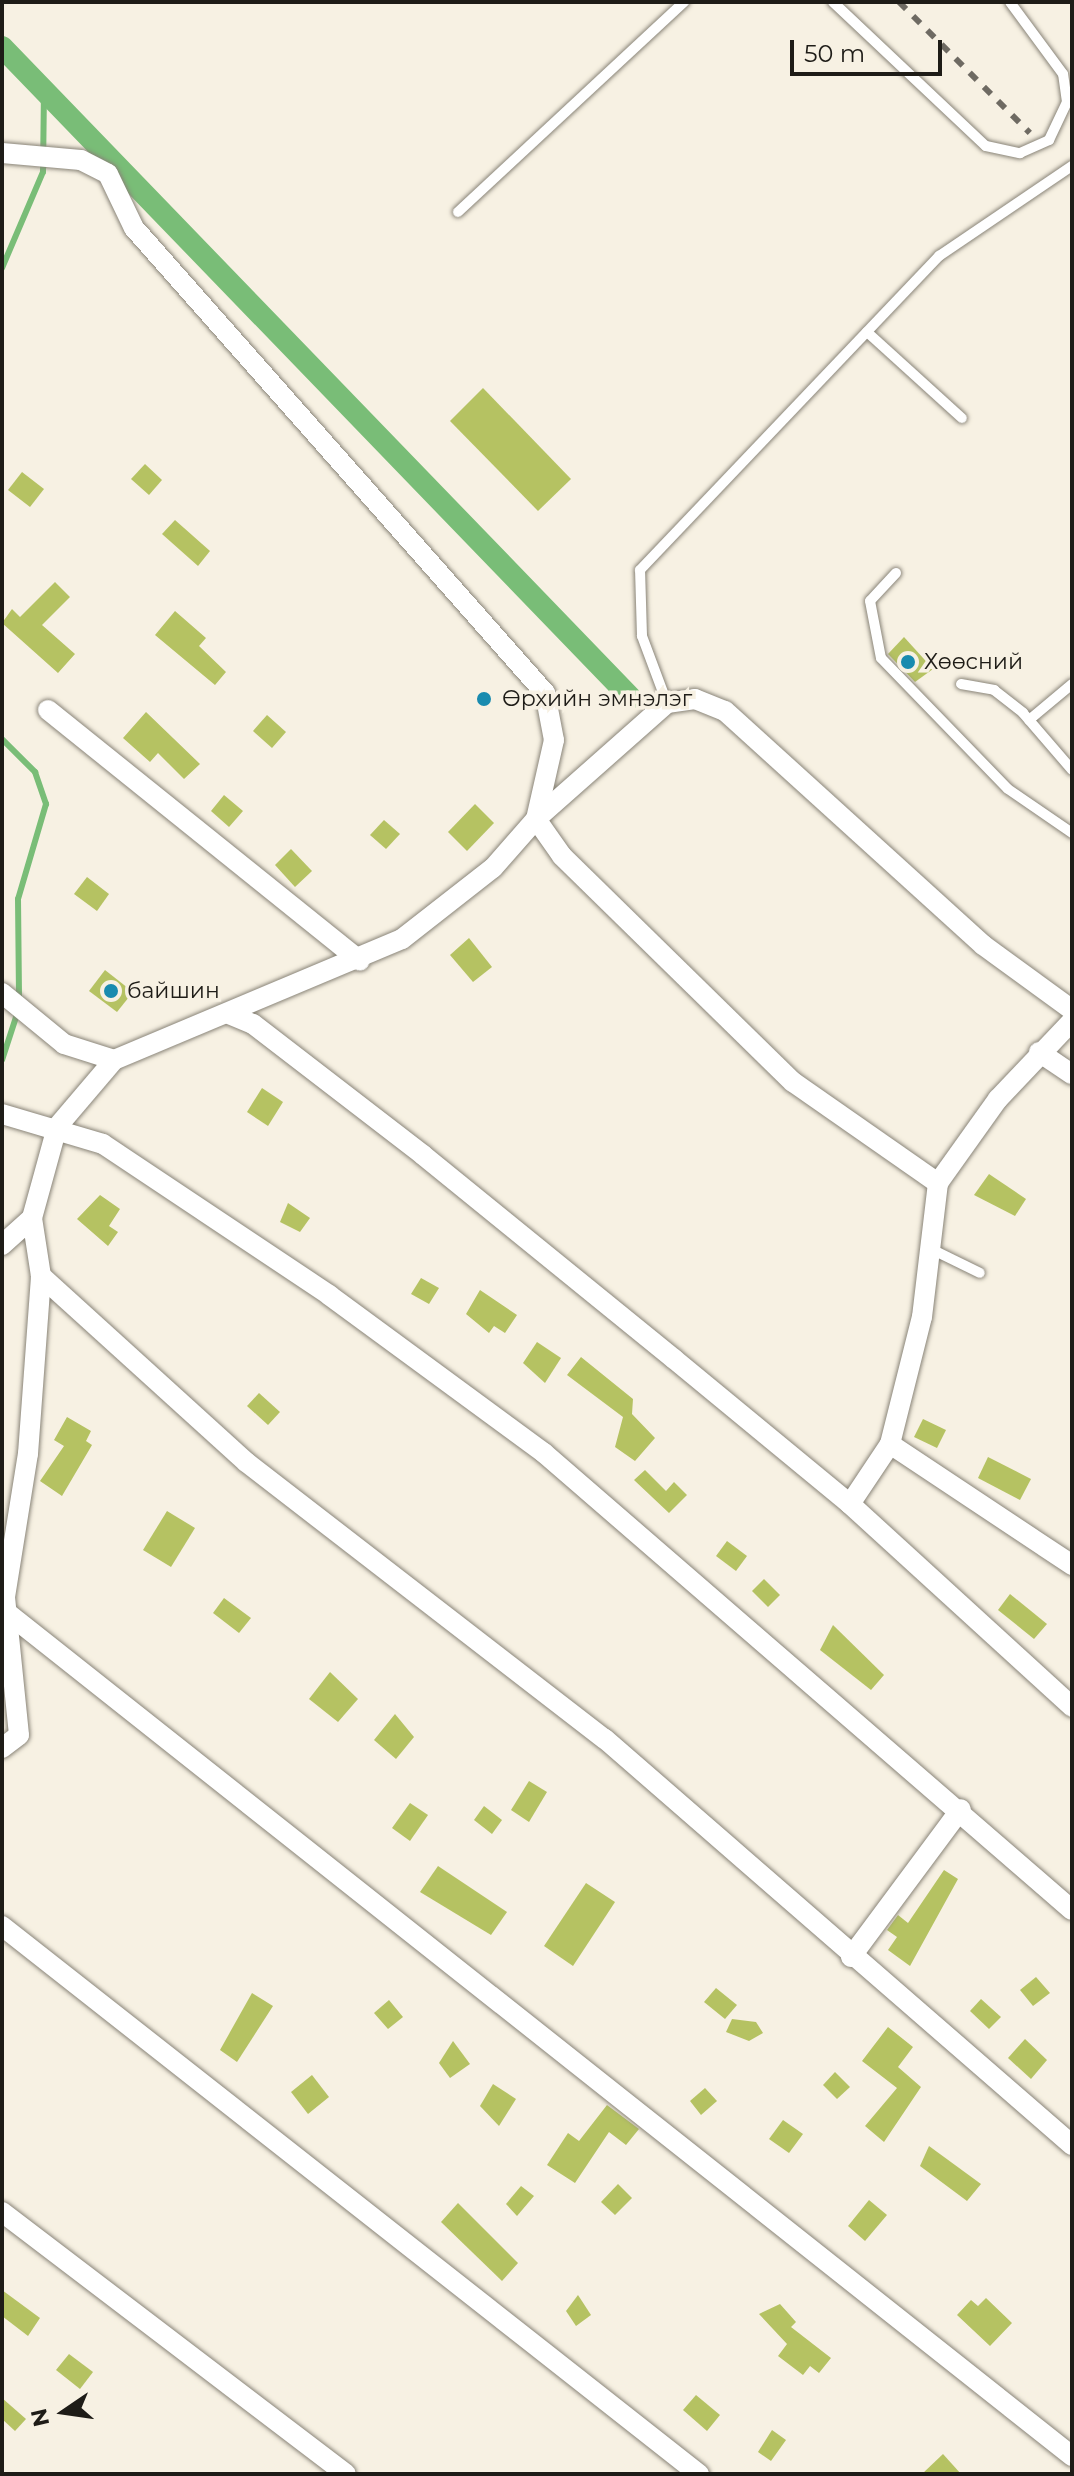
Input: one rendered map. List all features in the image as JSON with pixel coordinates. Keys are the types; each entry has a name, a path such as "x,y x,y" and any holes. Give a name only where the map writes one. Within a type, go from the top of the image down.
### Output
{"street":[{"path":"2,153 30,159 81,160 108,174 134,228 545,693 554,740 536,819"},
{"path":"2,1748 19,1735 5,1611 28,1454 41,1276 32,1218 57,1127 114,1060 360,961 402,939 493,868 536,819 667,703 695,699 725,711 983,945 1072,1010"},
{"path":"48,710 360,961"},
{"path":"536,819 618,915 793,1082 938,1183"},
{"path":"5,997 64,1044 114,1060"},
{"path":"229,1014 253,1024 423,1155 850,1504 1072,1707"},
{"path":"850,1504 890,1444 933,1250 938,1183 1039,1052 1072,1021"},
{"path":"1039,1052 1072,1074"},
{"path":"2,1114 57,1127 103,1144 329,1295 544,1453 961,1809 1072,1910"},
{"path":"2,1245 32,1218"},
{"path":"41,1276 246,1462 605,1739 851,1957 1072,2145"},
{"path":"890,1444 1072,1565"},
{"path":"5,1611 1072,2456"},
{"path":"851,1957 961,1809"},
{"path":"2,1926 699,2474"},
{"path":"2,2212 346,2474"}],"lane":[{"path":"458,212 684,2"},
{"path":"833,2 986,146 1020,153 1049,140 1067,102 1063,74 1010,2"},
{"path":"667,703 642,636 640,570 939,256 1072,166"},
{"path":"867,332 962,418"},
{"path":"896,573 870,601 881,658 988,770 1072,833"},
{"path":"961,684 994,690 1029,720 1072,770"},
{"path":"1029,720 1072,684"},
{"path":"933,1250 980,1273"}],"building":[{"path":"483,388 571,479 538,511 450,421"},
{"path":"145,464 162,480 149,495 131,479"},
{"path":"22,472 44,489 30,507 8,490"},
{"path":"175,520 210,551 198,566 162,534"},
{"path":"55,582 70,597 42,625 75,654 58,673 2,623 12,609 20,617"},
{"path":"175,611 206,638 199,646 226,672 215,685 155,635"},
{"name":"Хөөсний","path":"904,637 933,669 915,682 888,654"},
{"path":"146,712 200,764 184,779 158,753 150,762 123,738"},
{"path":"267,715 286,732 272,748 253,731"},
{"path":"224,795 243,811 229,827 211,811"},
{"path":"475,804 494,823 467,851 448,832"},
{"path":"384,820 400,834 386,849 370,835"},
{"path":"291,849 312,871 295,887 275,865"},
{"path":"87,877 109,894 97,911 74,894"},
{"path":"469,938 492,967 473,982 450,955"},
{"name":"байшин","path":"105,970 133,992 117,1012 89,991"},
{"path":"262,1088 283,1102 268,1126 247,1112"},
{"path":"989,1174 1026,1199 1015,1216 974,1195"},
{"path":"100,1195 120,1209 109,1226 118,1232 108,1246 77,1219"},
{"path":"288,1203 310,1218 300,1232 280,1222"},
{"path":"421,1278 439,1288 429,1304 411,1294"},
{"path":"480,1290 517,1315 505,1333 494,1326 489,1333 466,1314"},
{"path":"537,1342 561,1358 545,1383 523,1363"},
{"path":"581,1357 633,1399 632,1414 655,1438 635,1461 615,1447 623,1417 567,1375"},
{"path":"259,1393 280,1412 268,1425 247,1406"},
{"path":"67,1417 91,1431 86,1441 92,1445 62,1496 40,1481 64,1446 54,1440"},
{"path":"923,1419 946,1430 937,1448 914,1437"},
{"path":"988,1457 1031,1479 1020,1500 978,1478"},
{"path":"645,1470 666,1491 674,1482 687,1495 669,1513 634,1480"},
{"path":"167,1511 195,1528 171,1567 143,1550"},
{"path":"727,1541 747,1556 736,1571 716,1556"},
{"path":"764,1579 780,1595 768,1607 752,1591"},
{"path":"1010,1594 1047,1624 1034,1639 998,1610"},
{"path":"224,1598 251,1618 239,1633 213,1613"},
{"path":"833,1625 884,1675 871,1690 820,1650"},
{"path":"330,1672 358,1699 338,1722 309,1699"},
{"path":"395,1714 414,1737 396,1759 374,1740"},
{"path":"529,1781 547,1792 529,1822 511,1810"},
{"path":"410,1803 428,1815 410,1841 392,1828"},
{"path":"484,1806 502,1820 492,1834 474,1820"},
{"path":"438,1866 507,1912 491,1935 420,1892"},
{"path":"944,1870 958,1879 910,1966 888,1950 897,1937 887,1930 898,1915 908,1923"},
{"path":"586,1883 615,1902 573,1966 544,1946"},
{"path":"1036,1977 1050,1993 1033,2006 1020,1990"},
{"path":"716,1988 737,2005 725,2019 704,2002"},
{"path":"252,1993 273,2006 237,2062 220,2050"},
{"path":"981,1999 1001,2017 989,2029 970,2011"},
{"path":"389,2000 403,2017 388,2029 374,2013"},
{"path":"732,2019 756,2022 763,2033 749,2041 726,2032"},
{"path":"888,2027 913,2047 898,2067 921,2087 884,2142 865,2126 897,2088 862,2061"},
{"path":"1025,2039 1047,2060 1031,2079 1008,2058"},
{"path":"453,2041 470,2064 450,2078 439,2063"},
{"path":"835,2072 850,2087 837,2099 823,2085"},
{"path":"312,2075 329,2097 308,2114 291,2092"},
{"path":"493,2084 516,2099 499,2126 480,2106"},
{"path":"705,2088 717,2101 701,2115 690,2101"},
{"path":"607,2105 639,2129 626,2145 609,2132 575,2183 547,2165 568,2133 579,2141"},
{"path":"783,2120 803,2134 789,2153 769,2139"},
{"path":"929,2146 981,2184 967,2201 920,2166"},
{"path":"618,2184 632,2198 615,2215 601,2202"},
{"path":"521,2186 534,2196 517,2216 506,2204"},
{"path":"869,2200 887,2215 865,2241 848,2226"},
{"path":"458,2203 518,2263 502,2281 441,2222"},
{"path":"2,2290 40,2318 28,2336 2,2316"},
{"path":"578,2295 591,2315 576,2326 566,2311"},
{"path":"986,2298 1012,2323 990,2346 957,2315 971,2300 978,2306"},
{"path":"780,2304 796,2322 791,2327 831,2358 819,2373 810,2366 803,2375 778,2356 787,2344 759,2314"},
{"path":"69,2354 93,2372 80,2389 56,2370"},
{"path":"696,2395 720,2415 707,2431 683,2410"},
{"path":"2,2398 26,2419 15,2431 2,2419"},
{"path":"772,2430 786,2440 771,2461 758,2452"},
{"path":"943,2454 961,2474 922,2474"}],"waterway":[{"path":"2,47 631,698"},
{"path":"2,268 43,172 44,91"},
{"path":"2,739 35,772 46,804 18,899 19,1000"},
{"path":"2,1060 18,1011"}],"railway":[{"path":"899,2 1030,133"}],"place":[{"name":"Хөөсний","path":"908,662"},
{"name":"Өрхийн эмнэлэг","path":"484,699"},
{"name":"байшин","path":"111,991"}]}
